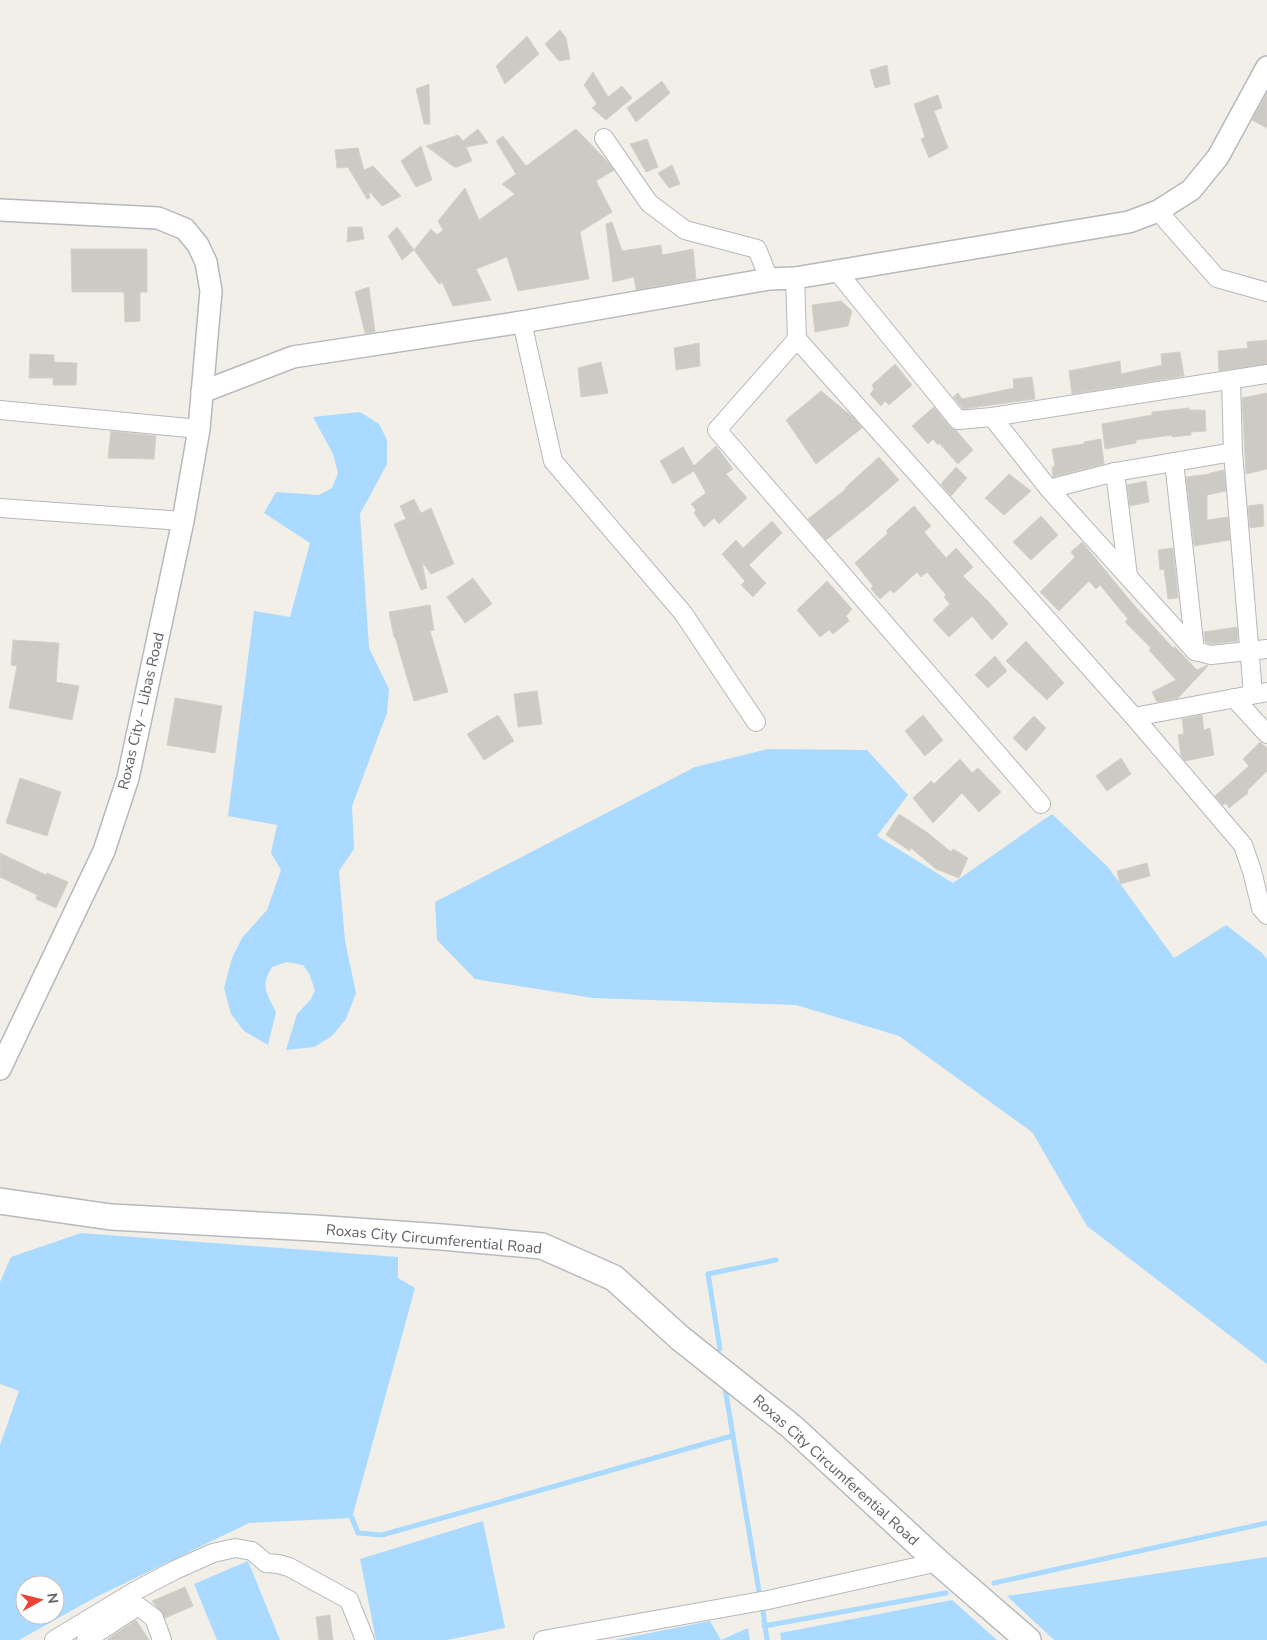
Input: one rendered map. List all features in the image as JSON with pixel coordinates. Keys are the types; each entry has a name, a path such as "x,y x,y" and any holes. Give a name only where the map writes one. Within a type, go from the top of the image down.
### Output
{"main road":[{"name":"Roxas City Circumferential Road","path":"0,1201 111,1217 314,1228 542,1246 614,1278 680,1338 792,1427 938,1562 1028,1640"}],"street":[{"path":"202,392 293,357 522,322 769,279 795,278 1128,222 1158,211 1191,190 1218,157 1267,67"},
{"path":"604,138 649,203 685,230 758,249 769,279"},
{"name":"Roxas City – Libas Road","path":"0,210 158,218 185,229 198,245 206,262 211,291 199,429 183,521 128,778 104,850 0,1069"},
{"path":"1158,211 1217,278 1267,292"},
{"path":"836,270 958,420 992,417 1267,374"},
{"path":"795,278 797,338 1134,717 1243,845 1261,908 1267,915"},
{"path":"522,322 553,461 683,613 756,722"},
{"path":"797,338 717,430 1041,804"},
{"path":"1134,717 1260,693 1249,651 1234,452 1231,380"},
{"path":"0,410 199,429"},
{"path":"992,417 1049,489 1195,651 1211,655 1267,649"},
{"path":"1049,489 1115,472 1234,452"},
{"path":"1174,462 1195,651"},
{"path":"1115,472 1128,576"},
{"path":"0,508 183,521"},
{"path":"1234,698 1267,734"},
{"path":"54,1640 135,1591 175,1570 213,1553 235,1548 252,1551 266,1563 289,1567 349,1600 365,1640"},
{"path":"543,1640 768,1600 938,1562"},
{"path":"86,1640 138,1606 154,1618 162,1640"}],"water":[{"path":"360,412 379,424 387,440 387,464 360,514 369,648 389,689 387,713 352,806 354,849 339,871 345,941 356,993 346,1019 332,1036 314,1047 286,1050 297,1014 311,999 315,991 310,975 303,965 287,962 272,967 268,974 266,990 276,1012 268,1045 244,1031 231,1014 224,988 232,958 242,938 267,910 281,870 271,853 277,825 228,816 254,611 290,617 310,543 264,513 276,492 319,495 332,488 338,473 333,454 313,417"},
{"path":"768,749 867,750 908,795 877,836 953,883 1052,814 1108,867 1174,958 1226,925 1261,952 1267,959 1267,1364 1087,1226 1032,1132 899,1036 796,1005 593,998 475,979 437,940 435,902 695,767"},
{"path":"81,1233 398,1257 398,1278 415,1288 352,1518 249,1523 96,1597 65,1614 65,1575 15,1575 15,1625 46,1625 19,1640 0,1640 0,1445 19,1391 0,1384 0,1282 11,1257"},
{"path":"483,1521 505,1628 447,1640 376,1640 360,1559"},
{"path":"1267,1557 1267,1640 1054,1640 1007,1596"},
{"path":"248,1561 280,1640 217,1640 194,1584"},
{"path":"952,1600 997,1640 781,1640 780,1633"},
{"path":"710,1621 721,1640 615,1640"},
{"path":"748,1628 750,1640 721,1640"}],"building":[{"path":"560,30 566,38 570,59 559,61 545,44"},
{"path":"527,36 539,54 505,84 496,66"},
{"path":"887,65 890,84 875,88 870,70"},
{"path":"593,72 608,97 622,86 632,98 606,120 592,108 597,104 584,85"},
{"path":"662,81 670,93 636,122 627,108"},
{"path":"429,84 430,124 424,124 416,89"},
{"path":"1267,93 1267,128 1252,120"},
{"path":"938,95 942,108 934,111 948,148 929,158 921,139 925,137 914,104"},
{"path":"478,129 488,143 466,147 472,161 457,167 454,167 426,146 458,135 463,141"},
{"path":"576,129 614,170 596,181 612,212 580,232 589,279 518,291 507,257 476,269 491,300 453,306 442,282 439,284 414,250 431,229 437,235 443,230 438,221 465,188 479,220 515,194 502,184 516,174 496,141 503,136 526,166"},
{"path":"647,139 658,167 646,172 630,144"},
{"path":"421,146 432,180 416,187 401,161"},
{"path":"358,148 364,170 373,166 401,196 382,206 369,191 370,198 367,199 348,167 337,168 335,150"},
{"path":"672,165 680,184 669,188 658,173"},
{"path":"612,222 622,251 661,245 662,255 693,249 696,279 636,290 634,277 613,282 606,224"},
{"path":"348,227 362,227 364,239 347,242"},
{"path":"397,227 414,250 402,260 388,236"},
{"path":"71,249 147,249 147,292 140,292 140,321 125,322 124,292 72,292"},
{"path":"369,287 375,332 365,333 355,292"},
{"path":"841,301 852,311 848,326 815,332 812,305"},
{"path":"1267,340 1267,364 1219,371 1218,351 1248,348 1247,342"},
{"path":"699,343 700,366 676,370 674,348"},
{"path":"1180,352 1184,376 1072,394 1069,371 1120,361 1121,374 1162,365 1161,354"},
{"path":"30,354 54,355 54,362 77,363 76,385 53,385 53,378 29,378"},
{"path":"601,362 608,393 581,397 578,368"},
{"path":"895,364 912,385 889,405 885,401 881,406 870,394 874,389 872,385"},
{"path":"1032,377 1035,399 963,409 953,397 958,393 962,399 1014,388 1013,379"},
{"path":"821,391 854,418 862,428 816,464 786,420"},
{"path":"1267,393 1267,469 1246,474 1242,398"},
{"path":"934,407 950,427 956,430 973,450 958,464 939,443 938,445 933,439 928,444 912,426"},
{"path":"1189,408 1189,410 1205,410 1206,431 1191,432 1191,435 1172,437 1172,435 1136,440 1136,443 1105,449 1102,424 1152,415 1152,412"},
{"path":"111,431 156,436 154,459 108,458"},
{"path":"1101,439 1104,464 1053,477 1052,467 1055,466 1052,449"},
{"path":"716,446 733,469 726,474 747,498 719,524 714,518 704,527 694,513 696,510 691,504 706,493 694,471 673,484 660,461 683,447 694,466"},
{"path":"879,457 899,480 826,540 808,519 846,489"},
{"path":"956,467 967,478 951,496 941,484"},
{"path":"1224,470 1226,491 1207,495 1207,520 1228,517 1230,540 1194,546 1186,477"},
{"path":"1009,474 1031,491 1004,515 985,498"},
{"path":"1146,481 1149,502 1130,506 1127,485"},
{"path":"414,499 421,513 431,508 454,564 431,574 422,562 427,588 421,590 394,524 406,519 400,506"},
{"path":"1263,504 1264,526 1250,528 1248,506"},
{"path":"914,506 931,526 924,532 946,558 956,548 973,567 963,576 1008,624 992,640 972,616 949,637 933,620 950,604 944,597 946,595 927,572 921,577 917,572 894,593 890,590 880,599 871,589 873,586 855,563"},
{"path":"1041,516 1058,535 1031,560 1013,542"},
{"path":"772,521 782,533 749,565 766,583 753,597 741,585 745,581 722,554 736,540 743,548"},
{"path":"1082,542 1133,604 1174,649 1174,646 1197,670 1208,666 1178,698 1157,702 1152,692 1176,680 1149,650 1151,648 1125,622 1128,619 1100,585 1096,589 1089,581 1059,611 1040,592 1075,557 1071,552"},
{"path":"1173,548 1178,598 1168,599 1164,569 1160,570 1158,550"},
{"path":"473,578 492,604 465,623 447,597"},
{"path":"827,581 852,609 846,616 849,621 833,634 829,630 820,637 797,610"},
{"path":"430,605 434,630 430,631 448,692 414,701 394,637 389,612"},
{"path":"1237,627 1238,641 1212,644 1205,642 1204,632"},
{"path":"13,640 59,643 56,682 79,686 72,720 9,708 17,666 11,665"},
{"path":"1026,641 1064,683 1047,700 1006,661"},
{"path":"995,656 1007,671 988,688 975,675"},
{"path":"537,691 542,724 518,727 514,694"},
{"path":"175,698 222,706 215,753 167,745"},
{"path":"498,715 514,741 484,760 467,734"},
{"path":"923,715 943,740 925,756 905,731"},
{"path":"1202,715 1204,730 1210,728 1214,755 1185,761 1181,756 1178,735 1184,734 1182,719"},
{"path":"1034,716 1046,728 1026,751 1013,738"},
{"path":"1260,742 1267,748 1267,771 1247,791 1248,793 1229,808 1226,803 1223,805 1215,796 1249,766 1243,759"},
{"path":"1121,758 1131,774 1107,791 1096,776"},
{"path":"960,759 972,773 978,768 1001,792 979,812 962,793 933,823 913,798 931,781 934,784"},
{"path":"20,778 61,792 47,836 6,823"},
{"path":"899,814 928,833 951,852 953,849 968,858 959,878 936,869 911,848 910,851 886,835"},
{"path":"0,853 46,875 47,873 68,882 56,908 36,899 37,895 0,877"},
{"path":"1147,863 1150,876 1120,884 1117,871"},
{"path":"185,1587 193,1606 165,1618 152,1601"},
{"path":"330,1615 333,1640 319,1640 316,1617"},
{"path":"136,1620 149,1640 107,1640 112,1636"}],"waterway":[{"path":"720,1349 708,1274 776,1260"},
{"path":"725,1388 760,1597"},
{"path":"352,1518 358,1533 382,1535 732,1436"},
{"path":"994,1583 1267,1523"},
{"path":"764,1626 946,1593"},
{"path":"763,1611 767,1640"}]}
